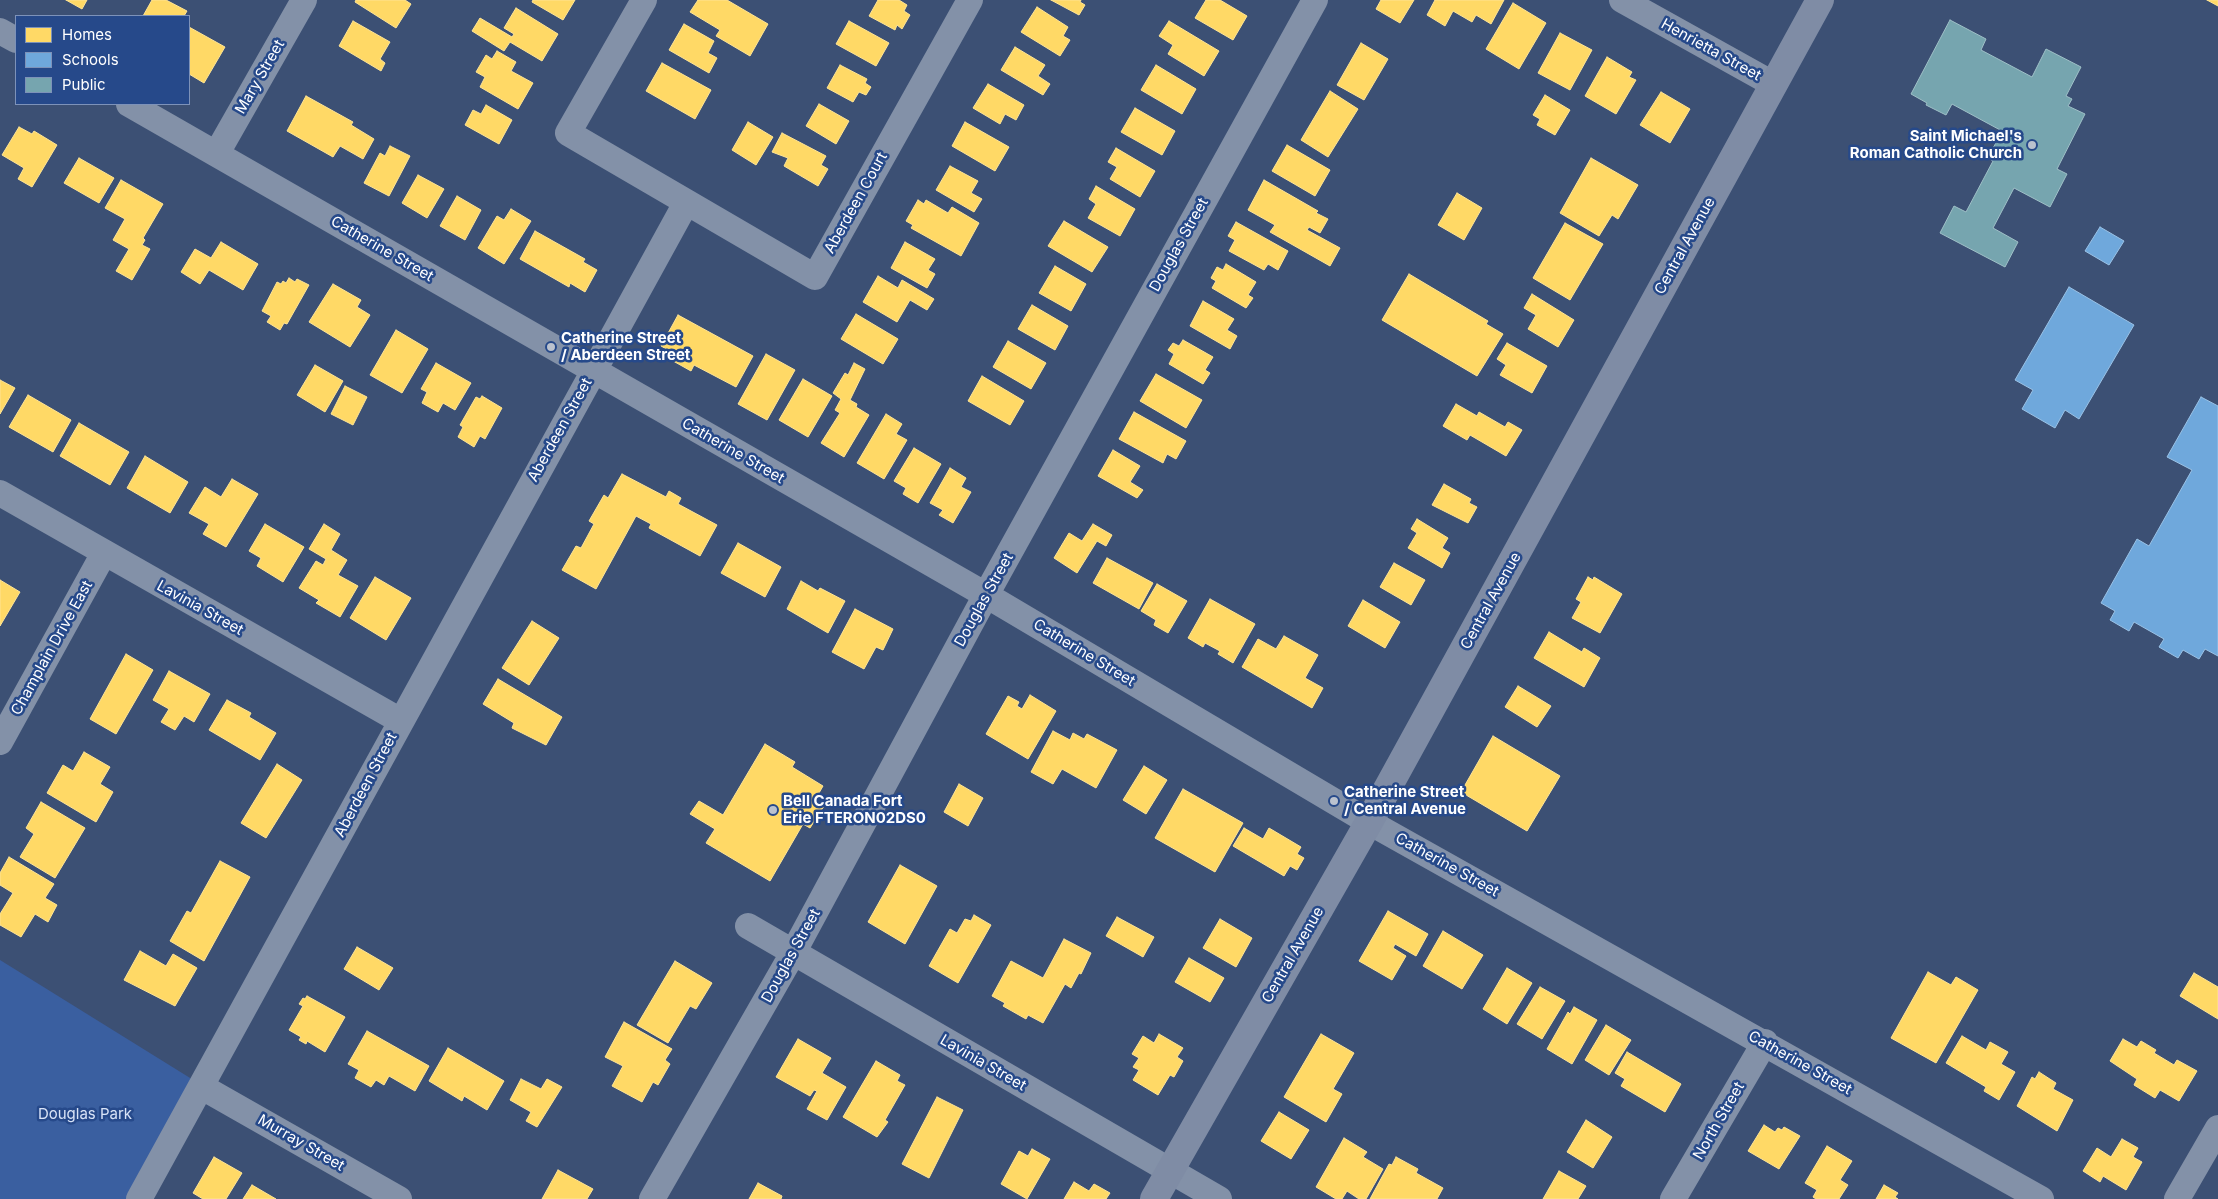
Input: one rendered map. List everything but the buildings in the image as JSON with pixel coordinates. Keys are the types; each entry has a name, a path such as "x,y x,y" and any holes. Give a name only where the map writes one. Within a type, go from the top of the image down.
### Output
{"main road":[{"name":"Central Avenue","path":"1154,1199 1369,822 1820,0"}],"street":[{"name":"Mary Street","path":"217,153 304,0"},
{"name":"Aberdeen Court","path":"644,0 568,132 815,277 970,0"},
{"name":"Douglas Street","path":"652,1199 793,953 986,595 1315,0"},
{"name":"Henrietta Street","path":"1622,0 1773,84"},
{"path":"0,30 15,39"},
{"name":"Catherine Street","path":"131,105 986,595 1369,822 1765,1042 2041,1199"},
{"path":"593,371 686,203"},
{"name":"Aberdeen Street","path":"139,1199 593,371"},
{"name":"Lavinia Street","path":"0,494 401,720"},
{"name":"Champlain Drive East","path":"0,742 104,553"},
{"name":"Lavinia Street","path":"748,926 1219,1199"},
{"name":"North Street","path":"1673,1199 1765,1042"},
{"name":"Murray Street","path":"202,1087 399,1199"},
{"path":"2177,1199 2218,1128"}],"green space":[{"name":"Douglas Park","path":"0,960 203,1086 139,1199 0,1199"}],"place":[{"name":"Saint Michael's Roman Catholic Church","path":"2032,145"},
{"name":"Catherine Street / Aberdeen Street","path":"551,347"},
{"name":"Catherine Street / Central Avenue","path":"1334,801"},
{"name":"Bell Canada Fort Erie FTERON02DS0","path":"773,810"}]}
